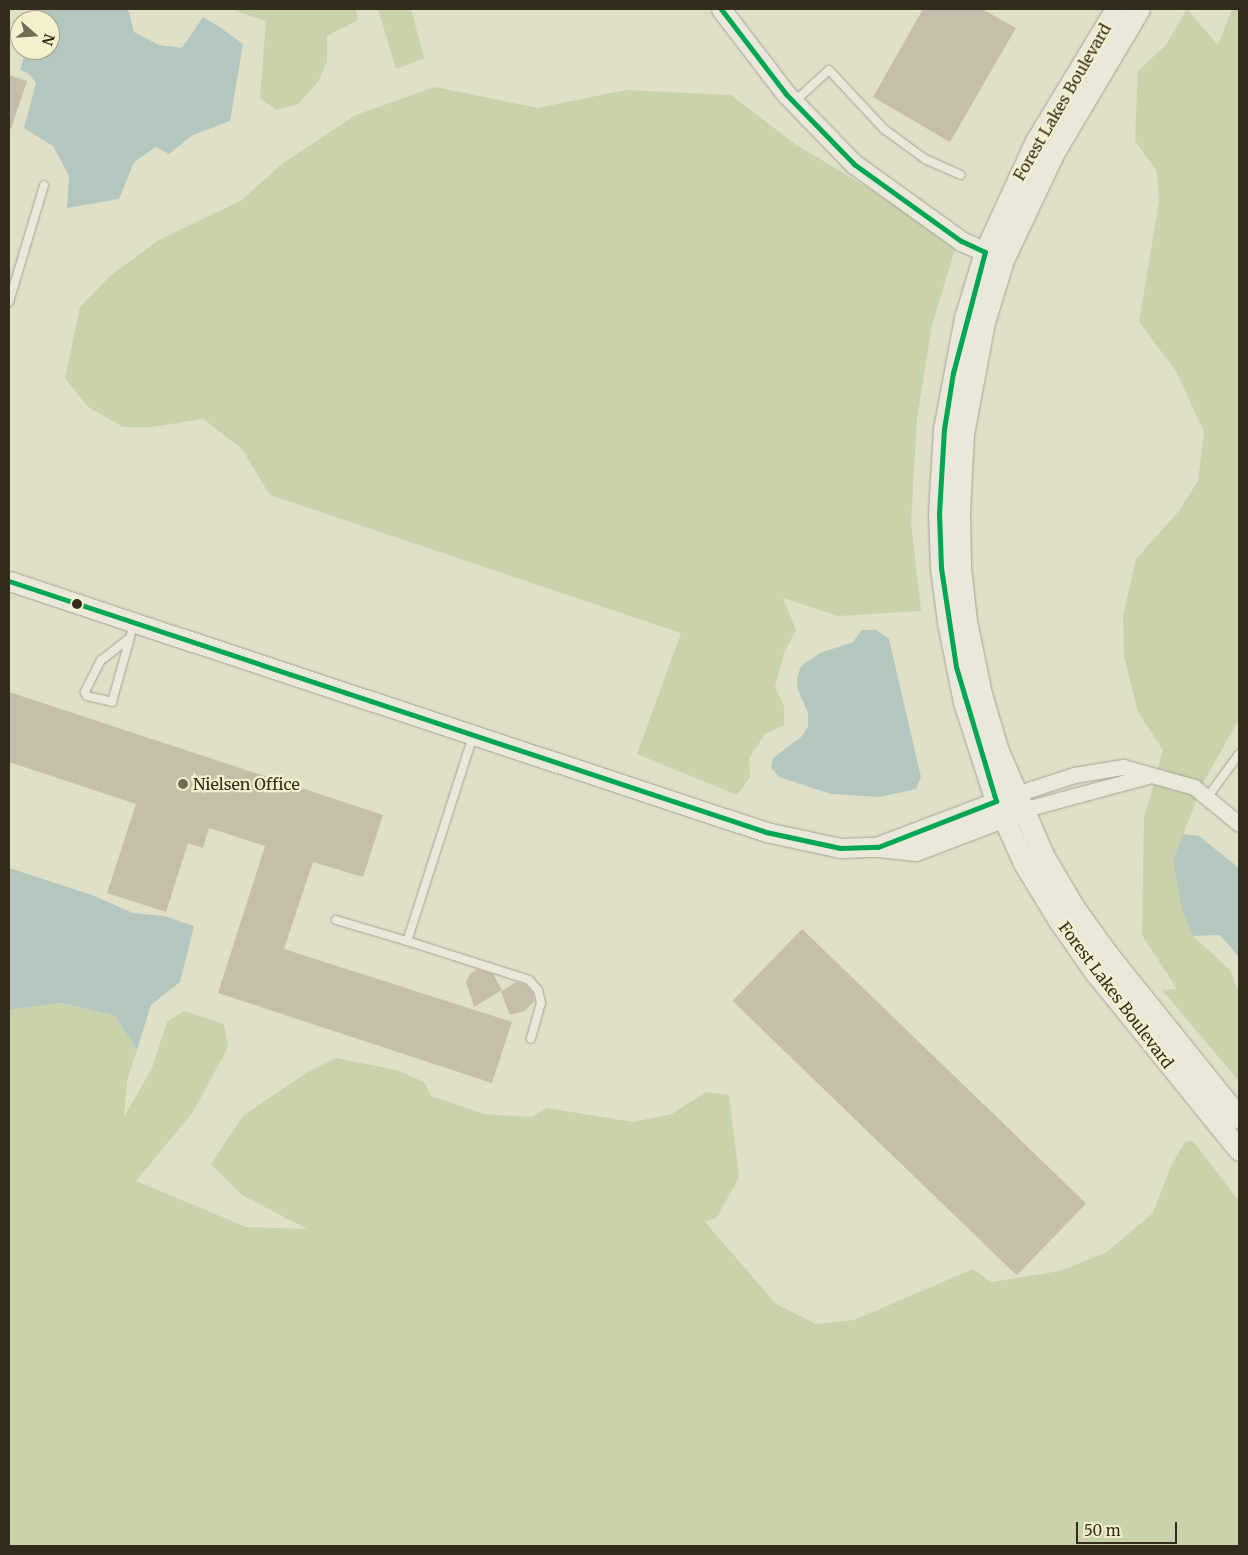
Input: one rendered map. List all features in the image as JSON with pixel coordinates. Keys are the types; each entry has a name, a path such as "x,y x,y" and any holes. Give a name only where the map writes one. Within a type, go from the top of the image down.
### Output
{"main road":[{"name":"Forest Lakes Boulevard","path":"1116,9 1036,141 994,256 963,434 959,512 962,584 974,661 998,752 1009,806 1053,911 1095,972 1239,1150"},
{"name":"Forest Lakes Boulevard","path":"994,256 1139,9"},
{"name":"Forest Lakes Boulevard","path":"1009,806 1073,906 1239,1118"}],"street":[{"path":"721,9 794,102 854,164 961,241 994,256"},
{"path":"9,581 766,832 840,848 878,847 1009,806 1148,776 1194,788 1239,824"}],"lane":[{"path":"794,102 829,70 884,129 925,158 961,175"},
{"path":"9,302 44,185"},
{"path":"127,640 101,660 85,692 87,696 112,702 127,640 134,622"},
{"path":"408,941 474,734"},
{"path":"1207,798 1239,754"},
{"path":"336,920 529,980 538,990 541,1003 531,1039"}],"green space":[{"path":"230,9 356,9 358,20 327,36 327,61 318,82 298,104 276,110 260,98 266,21"},
{"path":"378,9 411,9 424,58 396,69"},
{"path":"1187,9 1218,45 1232,9 1239,9 1239,719 1202,785 1157,771 1163,750 1138,712 1124,656 1123,616 1136,559 1179,511 1198,481 1204,432 1176,371 1139,322 1159,201 1157,171 1135,141 1138,71 1166,45"},
{"path":"435,87 538,108 626,90 731,95 795,144 913,215 956,246 932,325 917,418 911,522 921,611 838,616 783,598 796,630 784,653 775,687 784,706 784,725 765,734 749,758 750,777 737,795 637,754 681,633 270,495 242,449 203,419 151,427 123,427 88,407 65,378 80,307 111,275 159,240 242,200 283,163 356,115"},
{"path":"1154,784 1191,794 1197,799 1173,861 1193,936 1230,970 1239,993 1239,1081 1162,990 1177,989 1142,935 1144,817"},
{"path":"61,1003 115,1016 137,1050 127,1081 124,1117 152,1068 167,1022 184,1011 224,1024 228,1047 193,1112 136,1181 246,1227 307,1229 242,1195 211,1164 243,1116 306,1073 336,1058 396,1070 424,1082 431,1096 484,1114 532,1117 547,1108 633,1122 672,1114 706,1092 729,1095 739,1177 717,1217 705,1222 776,1304 816,1324 854,1320 973,1269 991,1282 1060,1271 1107,1252 1153,1213 1171,1166 1185,1142 1193,1141 1239,1201 1239,1546 9,1546 9,1010"}],"shaded area":[{"path":"128,9 134,32 159,45 182,48 203,17 243,44 230,121 193,135 169,154 156,147 134,162 119,199 67,208 69,176 53,146 24,128 36,83 28,73 20,70 23,60 60,60 60,10 39,10"},
{"path":"862,630 876,630 889,639 921,777 916,789 880,797 831,794 779,777 771,768 773,758 801,737 808,727 808,713 798,690 797,678 801,666 820,653 853,642"},
{"path":"1183,834 1199,836 1239,868 1239,957 1220,935 1193,936 1182,909 1173,861"},
{"path":"9,868 92,895 133,913 164,916 194,926 180,982 151,1005 137,1050 115,1016 61,1003 9,1010"}],"building":[{"path":"923,9 982,9 1016,28 950,142 873,97"},
{"path":"9,75 27,81 11,129 9,129"},
{"path":"9,692 383,815 363,877 313,862 284,949 512,1022 492,1083 218,993 265,846 209,828 203,848 188,843 166,912 107,893 136,804 9,762"},
{"path":"802,929 1086,1203 1017,1275 733,1001"},
{"path":"477,969 493,974 502,990 474,1007 466,982 470,974"},
{"path":"516,982 526,985 533,993 534,1001 525,1011 510,1015 501,992"}],"transit line":[{"path":"9,581 766,832 840,848 878,847 996,801 956,667 941,568 939,513 944,429 953,373 985,252 961,241 854,164 786,94 721,9"}],"place":[{"name":"Nielsen Office","path":"183,784"}]}
